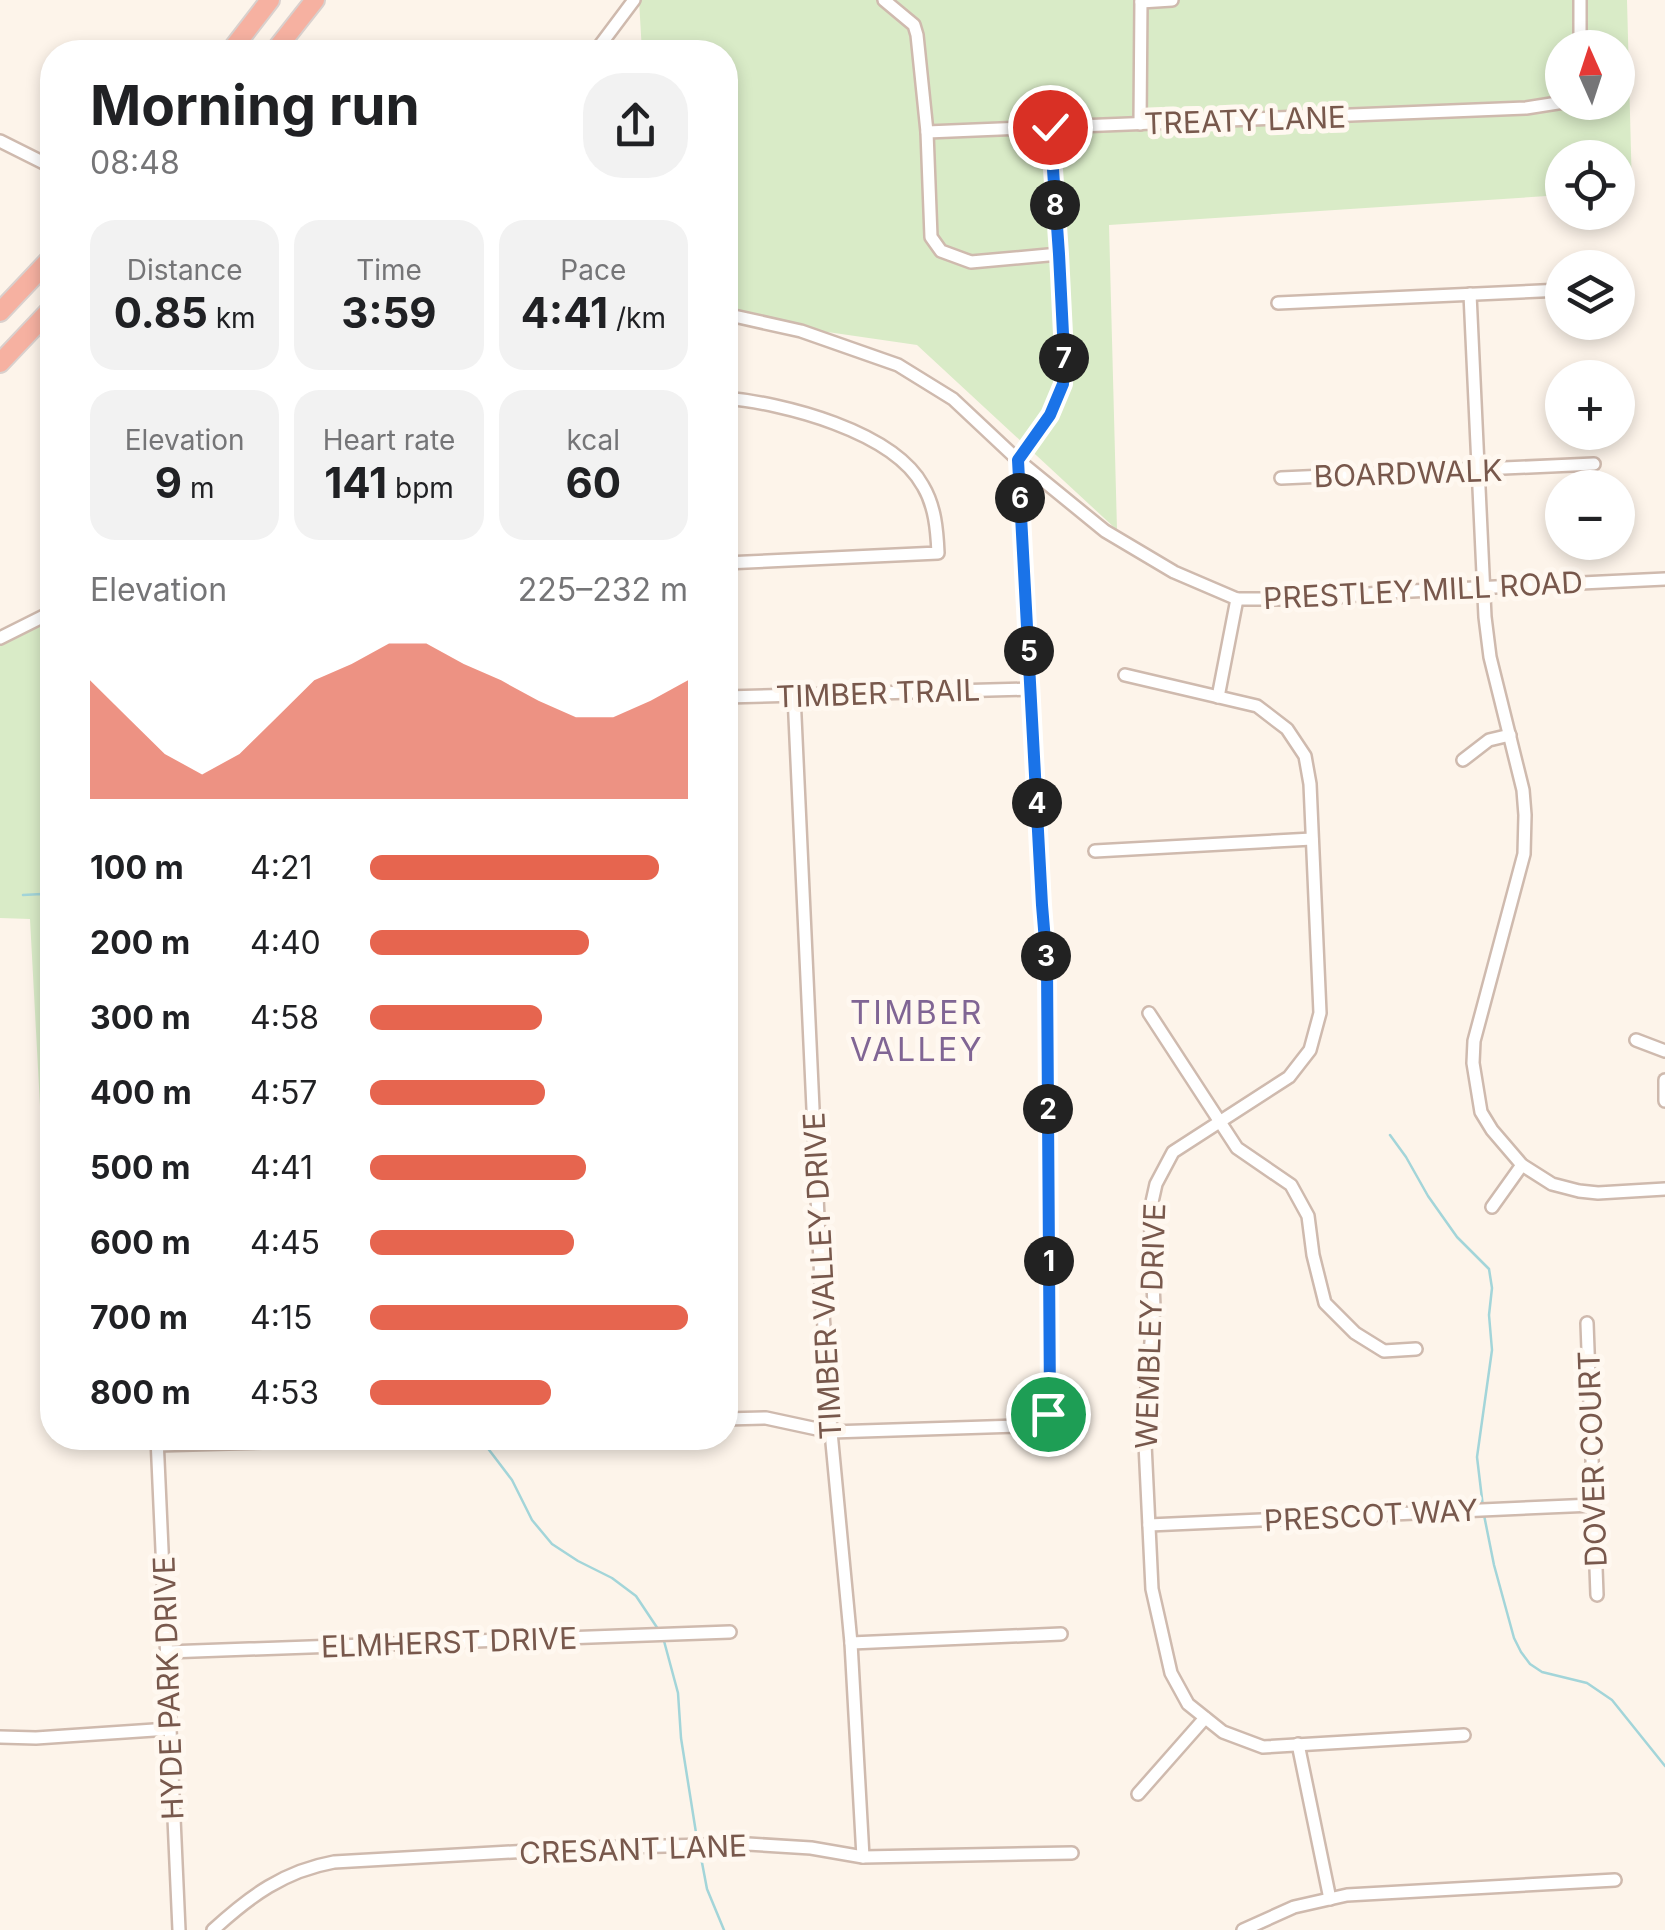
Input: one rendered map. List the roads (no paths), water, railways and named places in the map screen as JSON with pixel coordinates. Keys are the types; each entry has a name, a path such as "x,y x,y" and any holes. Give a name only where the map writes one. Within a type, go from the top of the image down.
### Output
{"highway":[{"path":"239,40 270,0"},
{"path":"283,40 315,0"},
{"path":"0,312 40,270"},
{"path":"0,362 40,320"}],"street":[{"path":"604,40 634,0"},
{"path":"884,0 914,25 926,132 931,237 941,252 971,262 1059,254"},
{"path":"1140,124 1141,1 1172,0"},
{"path":"1580,0 1580,30"},
{"name":"TREATY LANE","path":"926,132 1545,104"},
{"path":"738,1419 766,1418 831,1432 1020,1426 1044,1421 1050,1405 1047,965 1018,460 1050,415 1063,384 1050,127"},
{"path":"0,141 40,161"},
{"path":"1278,303 1545,291"},
{"path":"1470,294 1483,588 1490,657 1523,790 1524,854 1474,1041 1473,1063 1481,1112 1522,1165 1552,1184 1598,1193 1665,1189"},
{"name":"PRESTLEY MILL ROAD","path":"738,317 801,331 898,365 954,399 1018,460 1105,531 1174,572 1237,598 1313,599 1665,578"},
{"path":"738,399 792,408 867,438 899,457 923,485 937,529 938,553 738,563"},
{"name":"BOARDWALK","path":"1281,478 1594,464"},
{"path":"1218,697 1237,598"},
{"path":"0,638 40,618"},
{"name":"WEMBLEY DRIVE","path":"1125,675 1257,706 1287,729 1306,756 1310,784 1320,1013 1310,1050 1288,1077 1173,1152 1156,1184 1150,1211 1154,1307 1144,1423 1152,1590 1172,1673 1188,1704 1222,1732 1263,1746 1464,1734"},
{"name":"TIMBER TRAIL","path":"738,697 1031,689"},
{"name":"TIMBER VALLEY DRIVE","path":"794,695 820,1284 851,1644 863,1857"},
{"path":"1463,760 1489,740 1510,736"},
{"path":"1096,851 1312,839"},
{"path":"1149,1013 1237,1148 1290,1186 1308,1216 1312,1254 1325,1303 1355,1333 1384,1350 1416,1349"},
{"path":"1636,1040 1665,1051"},
{"path":"1665,1080 1665,1101"},
{"path":"1492,1207 1522,1165"},
{"name":"DOVER COURT","path":"1586,1322 1597,1595"},
{"name":"HYDE PARK DRIVE","path":"157,1450 178,1930"},
{"name":"PRESCOT WAY","path":"1149,1525 1594,1505"},
{"name":"ELMHERST DRIVE","path":"168,1652 730,1632"},
{"path":"851,1644 1061,1634"},
{"path":"1138,1794 1205,1718"},
{"path":"0,1737 170,1729"},
{"path":"1298,1744 1330,1899"},
{"name":"CRESANT LANE","path":"213,1930 280,1879 306,1867 334,1862 584,1848 748,1844 811,1848 863,1857 1072,1853"},
{"path":"1242,1930 1294,1907 1348,1896 1616,1880"}],"waterway":[{"path":"23,895 40,894"},
{"path":"1390,1135 1457,1237 1489,1269 1492,1350 1477,1457 1483,1507"},
{"path":"489,1450 512,1480 532,1520 552,1544 636,1596 658,1629"},
{"path":"1484,1515 1494,1565 1521,1652 1542,1672 1587,1683 1612,1700 1665,1766"},
{"path":"664,1641 678,1693 697,1839"},
{"path":"700,1852 707,1889 724,1930"}],"district":[{"name":"TIMBER VALLEY","path":"917,1030"}]}
